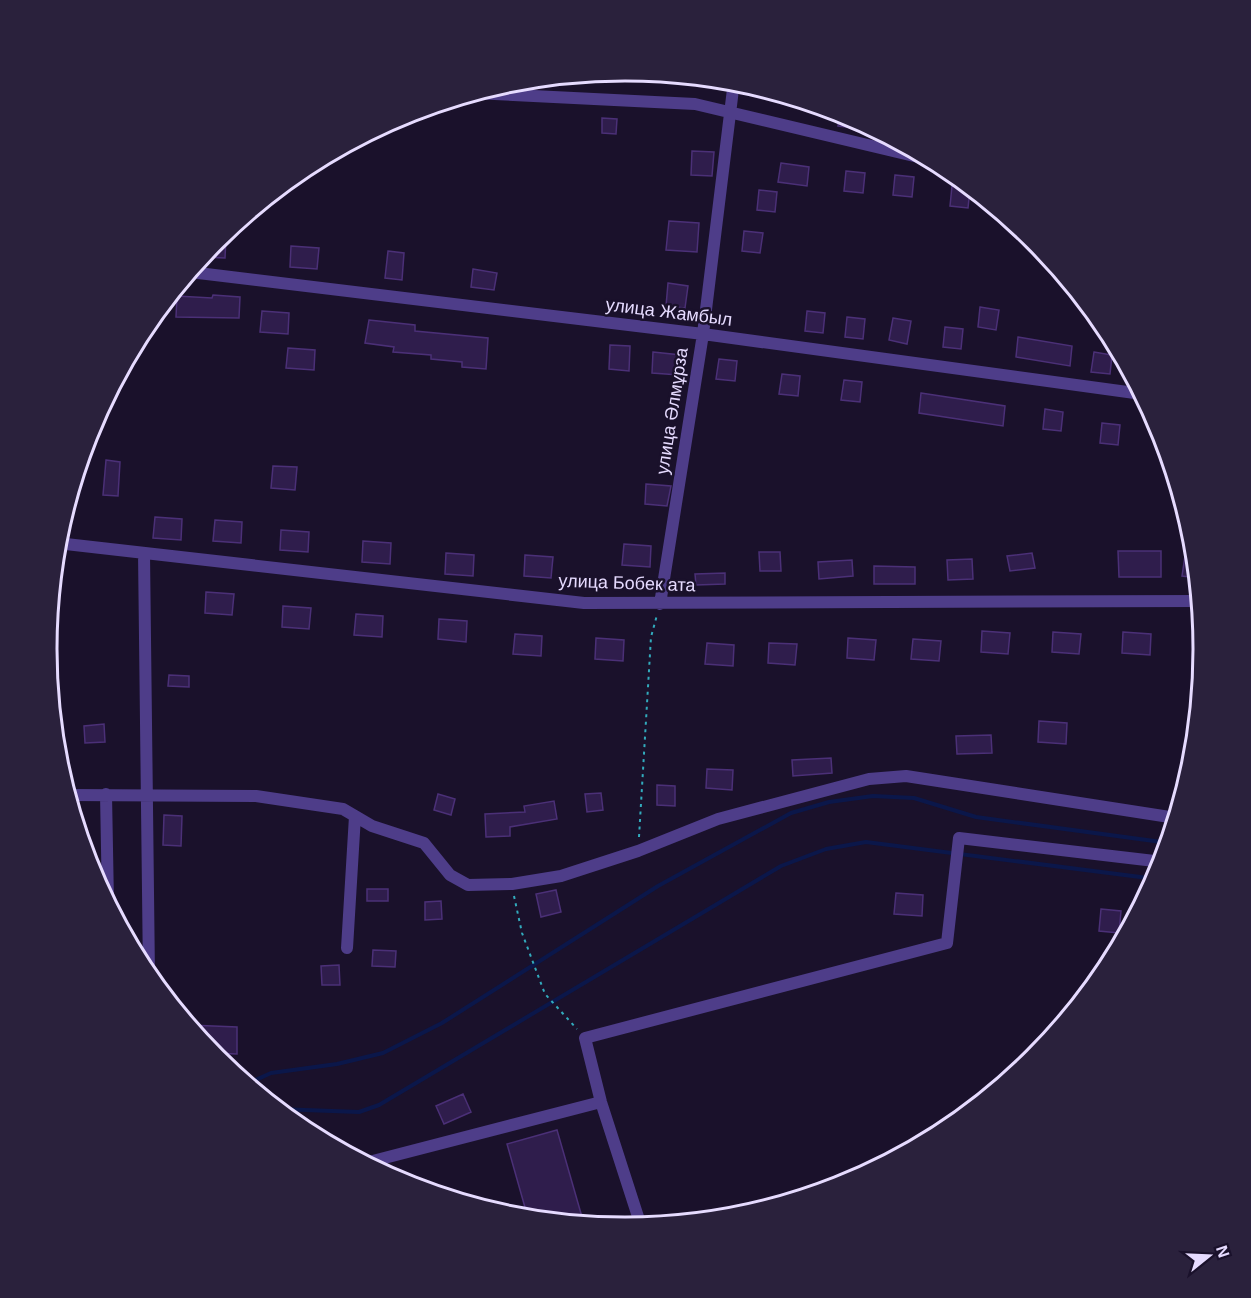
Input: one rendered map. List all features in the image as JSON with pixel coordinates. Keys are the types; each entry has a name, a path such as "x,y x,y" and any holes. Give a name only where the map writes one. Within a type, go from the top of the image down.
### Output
{"street":[{"name":"улица Әлмұрза","path":"660,604 703,334 733,90"},
{"path":"501,94 695,104 904,154"},
{"name":"улица Жамбыл","path":"199,273 703,334 1132,393"},
{"name":"улица Бобек ата","path":"67,544 584,603 1192,601"},
{"path":"144,553 149,958"},
{"path":"76,795 256,796 343,809 372,826 424,843 450,875 468,885 512,884 561,876 638,851 718,819 793,797 869,779 906,776 1169,817"},
{"path":"106,794 108,883"},
{"path":"347,948 355,816"},
{"path":"638,1217 601,1102 585,1038 947,943 959,838 1153,861"},
{"path":"376,1160 601,1102"}],"path":[{"path":"638,851 651,637 660,604"},
{"path":"512,884 522,933 545,994 585,1038"}],"building":[{"path":"602,118 617,119 616,134 602,133"},
{"path":"838,122 851,127 838,126"},
{"path":"692,151 714,152 712,176 691,175"},
{"path":"781,163 809,167 807,186 778,182"},
{"path":"846,171 865,173 863,193 844,191"},
{"path":"895,175 914,177 912,197 893,195"},
{"path":"952,186 969,196 968,208 950,206"},
{"path":"759,190 777,192 775,212 757,210"},
{"path":"669,221 699,223 697,252 666,250"},
{"path":"744,231 763,233 760,253 742,251"},
{"path":"226,246 225,258 214,258"},
{"path":"291,246 319,248 317,269 290,267"},
{"path":"388,251 404,253 402,280 385,278"},
{"path":"473,269 497,273 494,290 471,287"},
{"path":"668,283 688,286 685,308 666,306"},
{"path":"213,295 240,297 239,318 176,317 177,300 180,296 212,298"},
{"path":"980,307 999,310 996,330 978,327"},
{"path":"262,311 289,313 288,334 260,332"},
{"path":"807,311 825,313 823,333 805,331"},
{"path":"847,317 865,319 863,339 845,337"},
{"path":"893,318 911,321 907,344 889,340"},
{"path":"369,320 415,325 415,331 488,338 486,369 462,367 462,362 431,359 431,355 393,352 394,347 365,343"},
{"path":"945,327 963,329 961,349 943,347"},
{"path":"1018,337 1072,346 1070,366 1016,357"},
{"path":"610,345 630,346 629,371 609,369"},
{"path":"288,348 315,350 314,370 286,368"},
{"path":"653,352 681,355 679,375 652,373"},
{"path":"1094,352 1112,355 1110,374 1091,372"},
{"path":"719,359 737,361 735,381 716,379"},
{"path":"782,374 800,376 798,396 779,394"},
{"path":"844,380 862,382 860,402 841,400"},
{"path":"921,393 1005,406 1003,426 919,413"},
{"path":"1045,409 1063,412 1061,431 1043,429"},
{"path":"1102,423 1120,425 1118,445 1100,443"},
{"path":"106,460 120,462 118,496 103,495"},
{"path":"273,466 297,467 295,490 271,488"},
{"path":"646,484 671,486 667,506 645,504"},
{"path":"155,517 182,519 181,540 153,538"},
{"path":"215,520 242,522 241,543 213,541"},
{"path":"281,530 309,532 308,552 280,550"},
{"path":"363,541 391,543 390,564 362,562"},
{"path":"624,544 651,546 650,567 622,565"},
{"path":"1118,551 1161,551 1161,577 1119,577"},
{"path":"759,552 780,552 781,571 760,571"},
{"path":"446,553 474,555 473,576 445,574"},
{"path":"1032,553 1035,568 1010,571 1007,556"},
{"path":"525,555 553,557 551,578 524,576"},
{"path":"1185,556 1189,577 1182,576"},
{"path":"972,559 973,579 948,580 947,560"},
{"path":"852,560 853,576 819,579 818,562"},
{"path":"874,566 915,567 915,584 874,584"},
{"path":"725,573 725,584 696,585 695,574"},
{"path":"206,592 234,594 232,615 205,613"},
{"path":"283,606 311,608 309,629 282,627"},
{"path":"356,614 383,616 382,637 354,635"},
{"path":"439,619 467,621 466,642 438,639"},
{"path":"982,631 1010,633 1008,654 981,652"},
{"path":"1053,632 1081,634 1079,654 1052,652"},
{"path":"1123,632 1151,634 1150,655 1122,653"},
{"path":"515,634 542,636 541,656 513,654"},
{"path":"596,638 624,640 623,661 595,659"},
{"path":"848,638 876,640 874,660 847,658"},
{"path":"913,639 941,641 939,661 911,659"},
{"path":"707,643 734,645 733,666 705,664"},
{"path":"769,643 797,644 795,665 768,663"},
{"path":"169,675 189,676 189,687 168,686"},
{"path":"1039,721 1067,723 1066,744 1038,742"},
{"path":"104,724 105,742 85,743 84,726"},
{"path":"991,735 992,753 957,754 956,736"},
{"path":"831,758 832,773 793,776 792,760"},
{"path":"707,769 733,770 732,790 706,788"},
{"path":"657,785 675,786 675,806 657,805"},
{"path":"601,793 603,810 587,812 585,794"},
{"path":"438,794 455,799 451,815 434,810"},
{"path":"554,801 557,819 510,827 510,836 486,837 485,814 525,812 524,806"},
{"path":"164,815 182,816 181,846 163,845"},
{"path":"367,889 388,889 388,901 367,901"},
{"path":"556,890 561,912 541,917 536,894"},
{"path":"896,893 923,895 922,916 894,914"},
{"path":"441,901 442,919 425,920 425,902"},
{"path":"1101,909 1121,911 1118,933 1099,931"},
{"path":"373,950 396,951 395,967 372,966"},
{"path":"339,965 340,985 322,985 321,966"},
{"path":"199,1025 237,1027 237,1054 227,1054"},
{"path":"463,1094 471,1112 444,1124 436,1106"},
{"path":"557,1130 582,1215 525,1209 507,1144"}],"waterway":[{"path":"256,1080 271,1073 337,1064 383,1053 442,1023 658,886 791,813 829,802 873,796 914,798 976,817 1160,842"},
{"path":"292,1110 359,1112 379,1105 781,866 826,849 866,842 1146,878"}]}
